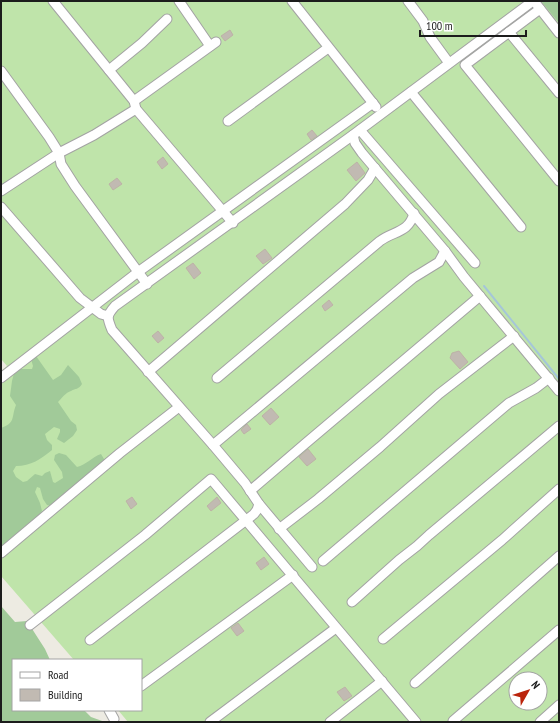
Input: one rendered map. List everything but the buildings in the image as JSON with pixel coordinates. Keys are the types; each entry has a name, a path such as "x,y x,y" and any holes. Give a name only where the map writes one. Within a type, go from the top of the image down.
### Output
{"street":[{"path":"53,1 109,70 135,105 233,223"},
{"path":"1,191 59,153 94,136 213,44 179,1"},
{"path":"292,1 382,114"},
{"path":"408,1 423,21 430,37 449,63"},
{"path":"312,567 279,529 214,445 112,330 108,316 115,306 233,223 271,193 382,114 533,1 559,33"},
{"path":"540,9 465,65 559,181"},
{"path":"109,70 142,43 167,19"},
{"path":"509,32 559,93"},
{"path":"228,122 328,48"},
{"path":"1,71 59,153 64,170 147,284"},
{"path":"411,92 521,227"},
{"path":"1,378 138,272 373,103"},
{"path":"357,132 355,143 362,153 414,213 464,277 559,391"},
{"path":"357,132 475,264"},
{"path":"148,372 345,204 368,180 375,168"},
{"path":"1,207 80,298 101,314 108,316"},
{"path":"217,378 380,241 390,234 403,230 409,225 414,213"},
{"path":"214,445 413,278 439,262 445,251"},
{"path":"250,491 480,296"},
{"path":"279,529 318,499 380,447 439,394 514,336"},
{"path":"323,561 509,403 536,388 549,378"},
{"path":"1,553 120,453 179,407"},
{"path":"352,602 428,535 559,426"},
{"path":"30,625 145,535 210,480 213,480 416,722"},
{"path":"383,639 502,540 559,489"},
{"path":"90,640 247,520 258,510 259,504"},
{"path":"415,683 559,556"},
{"path":"142,685 293,576"},
{"path":"210,722 336,628"},
{"path":"454,721 559,630"},
{"path":"330,722 382,681"},
{"path":"540,722 559,705"},
{"path":"110,711 114,719"}],"green space":[{"path":"1,1 559,1 559,722 128,722 119,711 142,711 142,659 73,659 1,576 1,371 7,366 1,359"},
{"path":"541,1 559,1 559,23"},
{"path":"36,356 53,380 61,375 68,365 79,377 82,384 81,386 67,393 58,402 71,421 76,425 77,430 73,436 64,443 57,439 60,429 54,427 45,434 47,440 52,445 52,450 36,461 26,465 16,466 13,471 16,477 23,482 27,481 35,474 42,476 50,471 53,482 55,483 63,478 62,472 54,460 55,455 59,453 66,455 77,467 101,454 104,459 104,464 51,506 47,505 43,499 40,488 37,487 35,492 42,511 38,517 1,551 1,428 11,422 16,405 10,396 14,373 17,369 32,369 33,366 31,359"},
{"path":"1,606 15,622 27,621 50,659 12,659 12,711 85,711 91,717 105,722 1,722"}],"waterway":[{"path":"484,286 559,379"}]}
